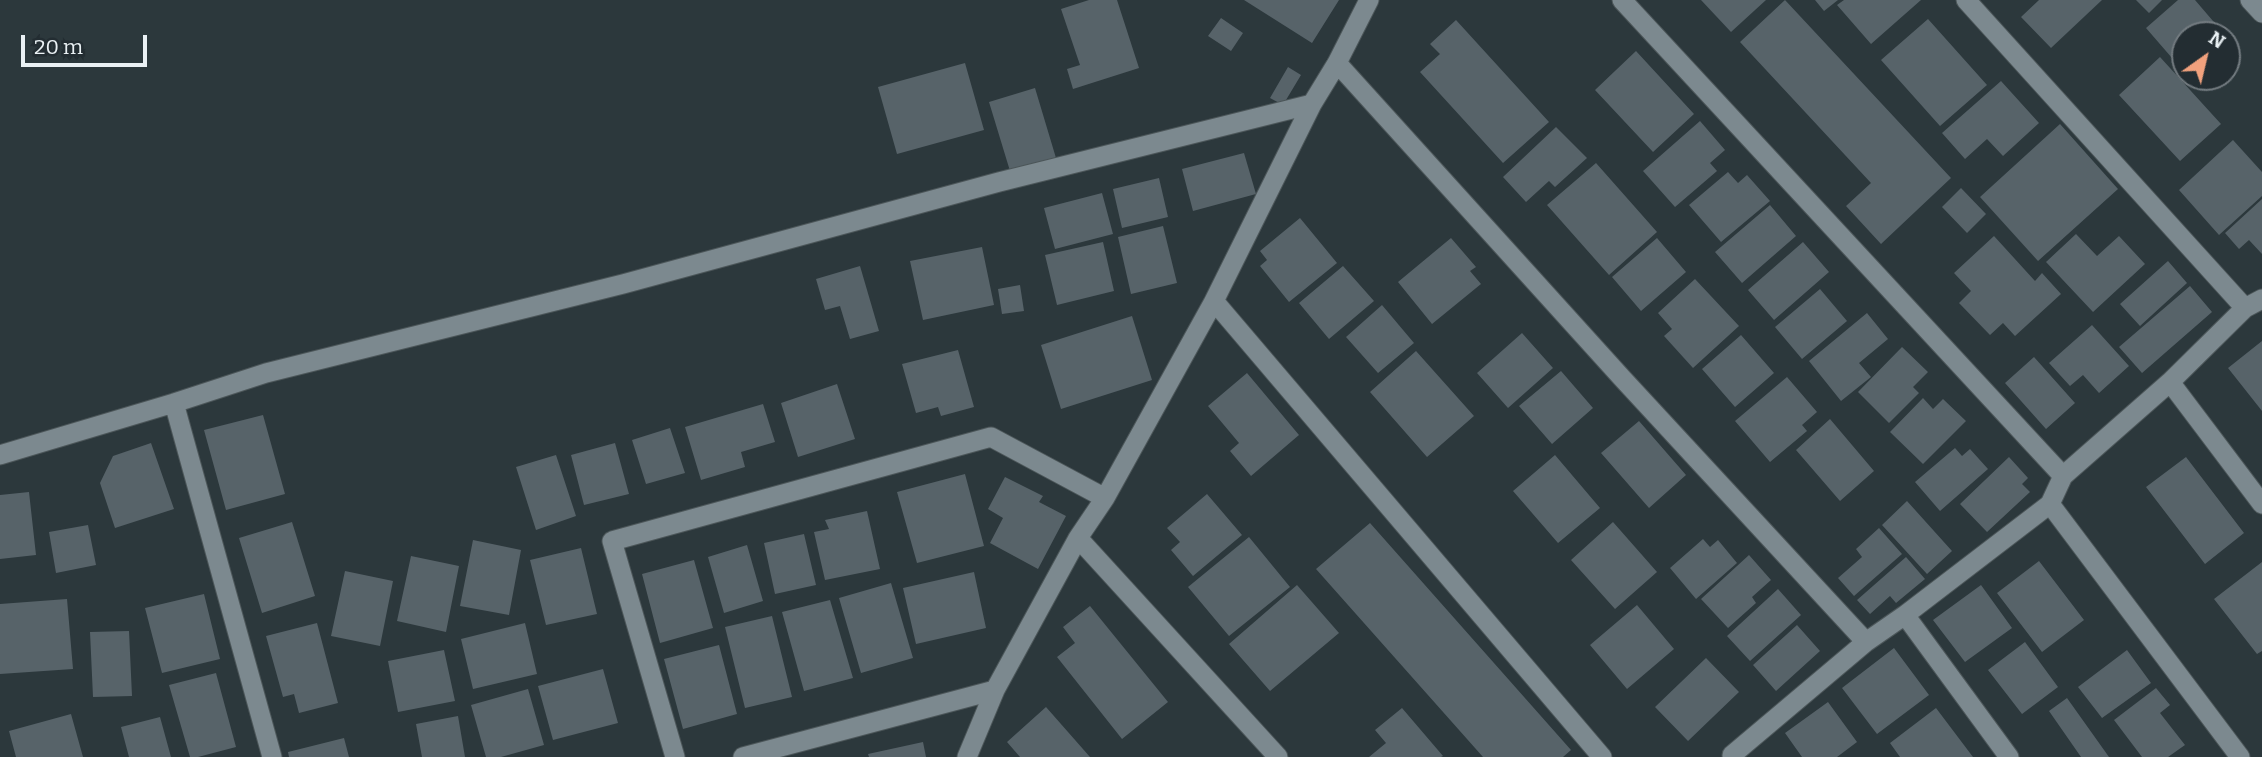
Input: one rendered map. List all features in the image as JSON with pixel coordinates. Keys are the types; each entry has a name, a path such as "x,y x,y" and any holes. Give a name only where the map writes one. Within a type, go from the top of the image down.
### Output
{"street":[{"path":"967,757 995,690 1214,300 1311,104 1369,0"},
{"path":"1622,0 2063,476"},
{"path":"1732,756 1866,642 2050,504 2063,476 2170,382 2253,304 1966,0"},
{"path":"2250,0 2262,13"},
{"path":"1336,63 1866,642"},
{"path":"0,455 267,373 623,284 999,182 1311,104"},
{"path":"1214,300 1602,757"},
{"path":"2170,382 2262,504"},
{"path":"174,403 272,757"},
{"path":"675,757 612,541 991,437 1105,498"},
{"path":"2050,504 2240,757"},
{"path":"1078,538 1278,757"},
{"path":"1905,615 2009,757"},
{"path":"743,757 995,690"}],"building":[{"path":"1089,0 1117,0 1139,68 1073,89 1067,69 1080,65 1061,9"},
{"path":"1244,0 1339,0 1312,43"},
{"path":"1701,0 1766,0 1731,32"},
{"path":"1785,0 1951,178 1881,244 1846,206 1871,183 1740,42"},
{"path":"1815,0 1838,0 1824,11"},
{"path":"1844,0 1921,0 1871,44 1837,5"},
{"path":"2039,0 2102,0 2051,48 2021,17"},
{"path":"2136,0 2162,0 2149,13"},
{"path":"2178,0 2195,0 2213,21 2171,21 2171,57 2146,28"},
{"path":"1221,18 1243,33 1231,51 1208,36"},
{"path":"1928,19 1987,85 1940,126 1881,60"},
{"path":"1456,20 1549,122 1503,163 1420,72 1440,54 1430,44"},
{"path":"1636,51 1694,114 1653,152 1595,90"},
{"path":"2160,57 2171,69 2171,91 2191,91 2221,124 2180,161 2119,95"},
{"path":"965,63 984,130 897,154 878,87"},
{"path":"1288,67 1301,75 1283,105 1270,98"},
{"path":"2001,81 2039,123 2003,156 1987,139 1965,159 1942,133"},
{"path":"1035,88 1056,158 1010,171 989,102"},
{"path":"1700,121 1725,150 1710,163 1717,171 1675,207 1643,171"},
{"path":"2060,124 2118,189 2038,261 1980,197"},
{"path":"1556,127 1587,158 1555,187 1549,181 1526,202 1503,177"},
{"path":"2233,140 2262,172 2262,196 2219,235 2179,190"},
{"path":"1244,153 1256,194 1193,211 1182,169"},
{"path":"1596,163 1657,232 1609,275 1547,205"},
{"path":"1728,172 1738,183 1747,175 1770,201 1721,242 1689,205"},
{"path":"1159,178 1168,217 1122,228 1113,189"},
{"path":"1961,188 1986,214 1967,233 1942,207"},
{"path":"1102,193 1113,234 1055,249 1044,208"},
{"path":"2262,199 2262,254 2249,240 2239,249 2225,233"},
{"path":"1770,205 1796,236 1742,283 1715,252"},
{"path":"1300,218 1337,263 1289,302 1260,266 1267,260 1260,251"},
{"path":"1163,226 1177,283 1131,294 1118,237"},
{"path":"2076,234 2097,256 2119,236 2145,264 2093,312 2046,262"},
{"path":"1994,236 2035,281 2042,273 2061,294 2015,336 2003,323 1990,335 1959,303 1971,291 1954,273"},
{"path":"1451,238 1476,267 1470,271 1481,284 1432,324 1398,282"},
{"path":"1657,238 1686,272 1641,311 1612,277"},
{"path":"1103,242 1114,291 1057,305 1045,255"},
{"path":"1803,242 1829,272 1774,320 1748,290"},
{"path":"982,247 994,305 923,320 910,261"},
{"path":"2168,261 2187,283 2140,326 2120,304"},
{"path":"860,266 879,331 850,339 840,306 825,310 816,279"},
{"path":"1343,266 1374,301 1329,339 1299,303"},
{"path":"1695,279 1739,326 1693,368 1664,336 1672,329 1658,313"},
{"path":"1020,285 1024,311 1002,314 998,289"},
{"path":"2190,286 2212,312 2142,373 2119,347"},
{"path":"1820,289 1847,321 1802,359 1775,327"},
{"path":"1382,305 1414,343 1378,373 1346,337"},
{"path":"1867,313 1888,339 1859,363 1871,377 1841,401 1809,361"},
{"path":"1132,316 1152,380 1061,409 1041,345"},
{"path":"2092,325 2129,366 2099,393 2083,375 2070,386 2049,363"},
{"path":"1522,333 1553,368 1508,408 1477,373"},
{"path":"1741,335 1774,373 1735,407 1702,369"},
{"path":"2262,341 2262,411 2228,368"},
{"path":"1902,347 1928,372 1913,387 1919,393 1889,423 1858,392"},
{"path":"958,350 974,407 941,416 938,407 916,413 902,364"},
{"path":"1416,351 1474,416 1427,457 1370,392"},
{"path":"2034,357 2075,403 2046,429 2005,383"},
{"path":"1561,371 1593,408 1552,444 1519,406"},
{"path":"1247,373 1299,435 1251,476 1230,451 1239,443 1208,406"},
{"path":"1787,377 1817,412 1802,425 1807,431 1770,462 1735,421"},
{"path":"837,384 855,439 798,457 781,403"},
{"path":"1923,398 1933,409 1943,399 1966,421 1923,464 1890,432"},
{"path":"763,404 775,442 741,452 745,467 701,480 685,427"},
{"path":"263,415 285,494 226,510 204,430"},
{"path":"1830,419 1874,471 1840,501 1796,450"},
{"path":"1639,421 1686,475 1649,508 1601,453"},
{"path":"670,428 685,473 646,484 632,440"},
{"path":"151,443 174,509 115,528 100,483 113,456"},
{"path":"615,443 629,494 584,505 571,455"},
{"path":"1955,448 1962,456 1970,449 1988,469 1940,511 1915,482"},
{"path":"556,455 576,516 536,530 516,467"},
{"path":"1555,455 1600,508 1558,543 1513,491"},
{"path":"2009,457 2028,478 2022,484 2030,492 1987,532 1960,504"},
{"path":"2186,457 2244,533 2205,564 2146,487"},
{"path":"965,474 984,546 917,563 897,492"},
{"path":"1005,477 1043,496 1039,502 1066,516 1038,569 990,543 1003,518 988,509"},
{"path":"29,492 36,555 0,559 0,495"},
{"path":"1207,494 1242,535 1193,576 1171,550 1180,542 1167,528"},
{"path":"1907,501 1952,551 1927,574 1882,525"},
{"path":"867,511 880,569 825,580 814,532 829,529 825,520"},
{"path":"292,522 315,596 262,613 239,538"},
{"path":"1613,522 1657,572 1615,609 1571,560"},
{"path":"1370,523 1571,750 1563,757 1483,757 1316,569"},
{"path":"88,525 96,565 56,573 49,532"},
{"path":"1879,528 1902,554 1854,596 1838,578 1862,557 1856,549"},
{"path":"804,534 816,585 775,594 764,543"},
{"path":"1249,537 1290,587 1229,636 1188,587"},
{"path":"1703,539 1710,547 1718,540 1737,563 1696,599 1670,568"},
{"path":"473,540 521,550 509,615 460,606"},
{"path":"747,545 763,601 724,613 708,557"},
{"path":"581,548 597,614 546,625 530,560"},
{"path":"1749,555 1771,580 1752,597 1756,603 1728,628 1701,599"},
{"path":"411,556 459,566 446,632 397,621"},
{"path":"1906,557 1925,579 1896,603 1890,596 1870,614 1857,600"},
{"path":"694,560 713,628 660,643 642,574"},
{"path":"2039,561 2084,620 2042,652 1997,593"},
{"path":"2262,562 2262,651 2257,654 2214,599"},
{"path":"345,571 393,581 380,646 331,636"},
{"path":"974,572 986,628 916,644 903,588"},
{"path":"891,583 913,658 861,673 839,598"},
{"path":"1297,585 1339,633 1270,691 1229,644"},
{"path":"1981,585 2012,628 1965,662 1933,620"},
{"path":"1778,589 1801,615 1750,661 1727,636"},
{"path":"204,594 220,659 162,673 145,608"},
{"path":"67,599 73,669 0,674 0,604"},
{"path":"830,600 853,678 804,691 782,612"},
{"path":"1637,605 1674,649 1627,689 1590,645"},
{"path":"1090,606 1168,702 1122,739 1057,657 1075,643 1063,627"},
{"path":"772,616 792,697 745,708 725,627"},
{"path":"317,623 338,703 299,713 294,694 283,697 266,636"},
{"path":"525,623 537,674 473,689 461,639"},
{"path":"1797,625 1820,651 1776,691 1753,665"},
{"path":"129,631 132,696 93,697 90,632"},
{"path":"2025,642 2058,687 2022,714 1988,670"},
{"path":"719,645 737,714 683,729 664,659"},
{"path":"1894,648 1929,695 1877,734 1842,688"},
{"path":"444,650 455,701 398,712 388,661"},
{"path":"2127,650 2151,683 2102,718 2078,687"},
{"path":"1706,658 1739,692 1688,741 1655,707"},
{"path":"603,669 618,723 553,740 538,686"},
{"path":"216,673 236,747 190,757 169,685"},
{"path":"2156,688 2170,705 2160,713 2185,745 2168,757 2142,757 2114,720"},
{"path":"528,689 544,745 501,757 486,757 471,705"},
{"path":"2067,698 2109,757 2081,757 2049,711"},
{"path":"1828,702 1857,742 1837,757 1802,757 1785,733"},
{"path":"1046,707 1090,757 1020,757 1007,742"},
{"path":"1402,708 1443,756 1369,757 1386,743 1375,730"},
{"path":"1936,708 1973,757 1900,757 1890,743"},
{"path":"71,714 83,757 16,757 9,731"},
{"path":"458,716 465,757 422,757 416,724"},
{"path":"160,717 171,757 129,757 121,727"},
{"path":"344,738 349,757 289,757 288,752"},
{"path":"923,742 926,757 869,757 868,754"}]}
